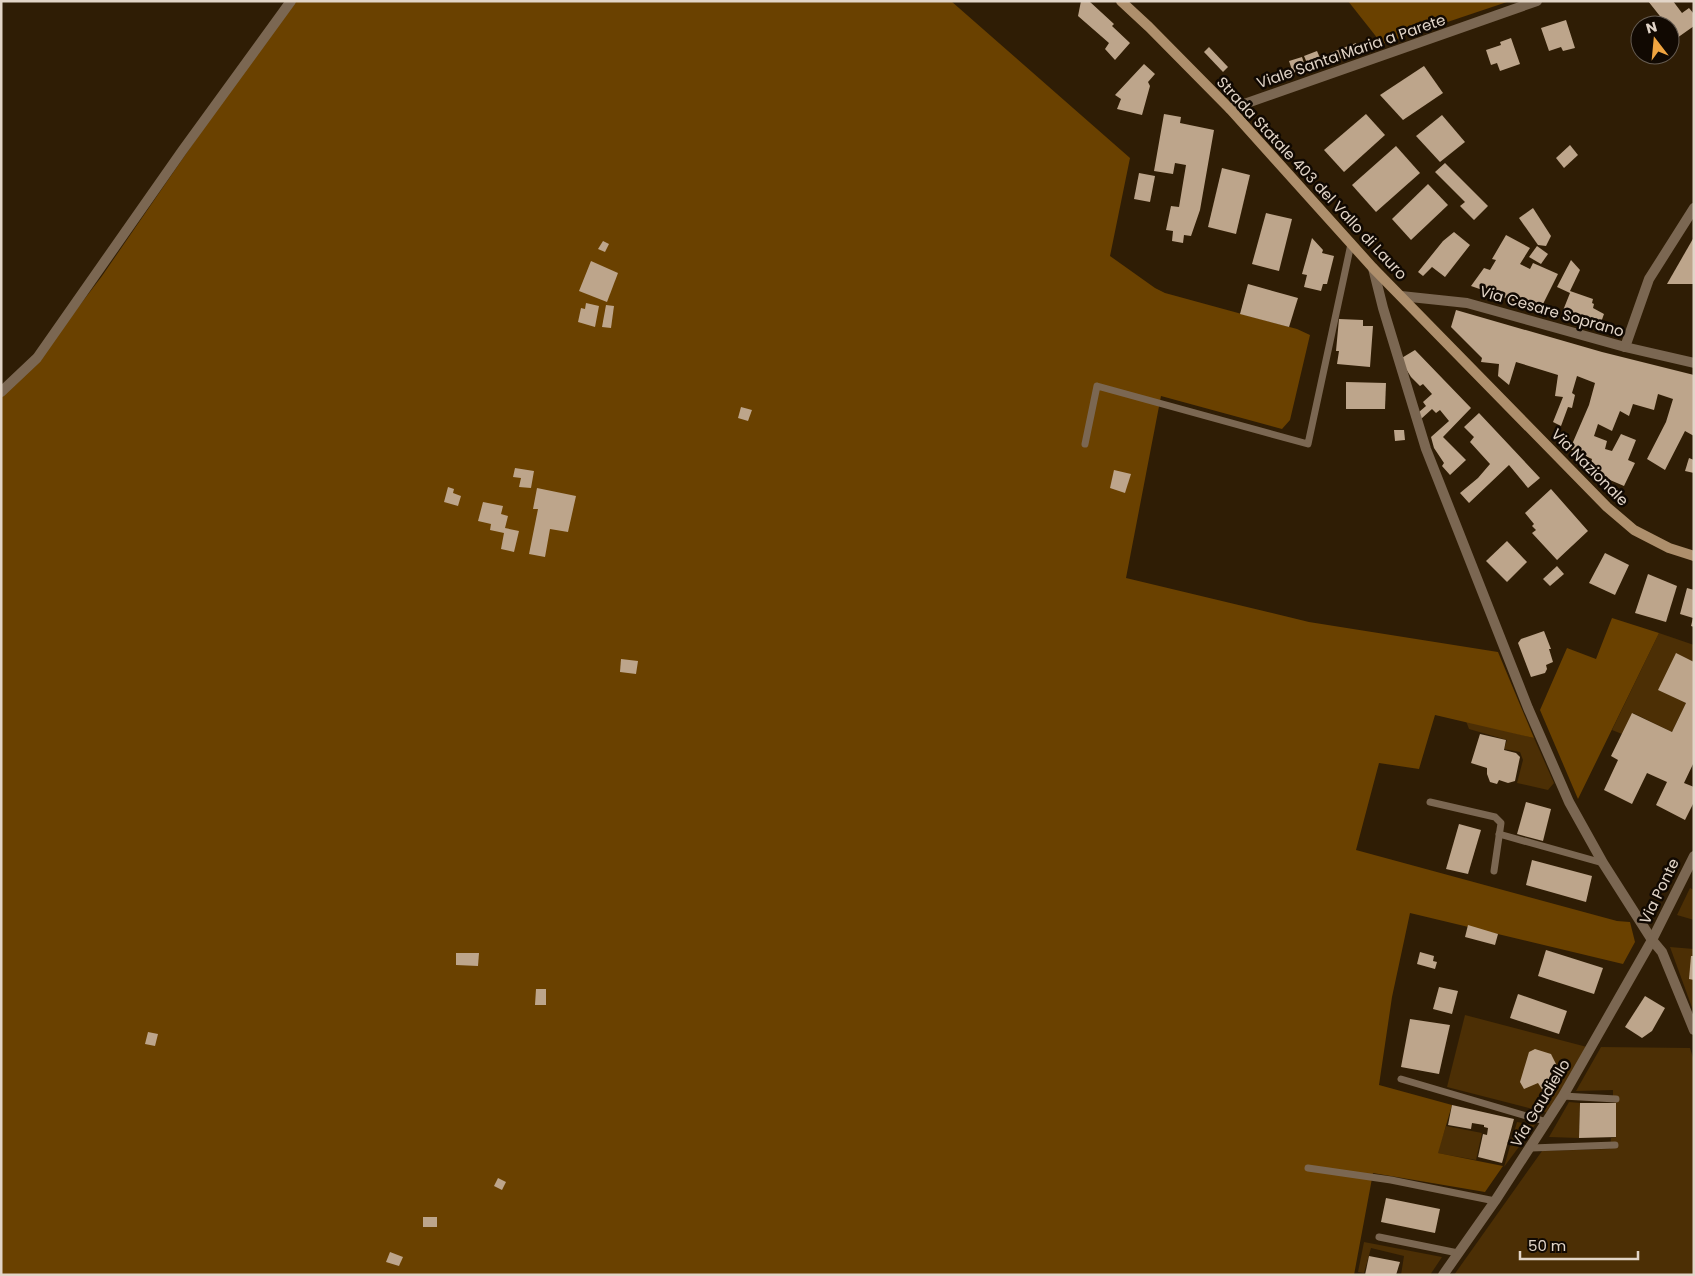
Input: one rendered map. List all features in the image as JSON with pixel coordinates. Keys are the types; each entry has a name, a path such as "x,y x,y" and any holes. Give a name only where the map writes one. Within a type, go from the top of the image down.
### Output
{"main road":[{"name":"Strada Statale 403 del Vallo di Lauro","path":"1121,1 1230,109 1373,268 1479,377"},
{"name":"Via Nazionale","path":"1479,377 1607,507 1634,530 1669,548 1694,556"}],"street":[{"path":"1,392 37,358 291,1"},
{"name":"Viale Santa Maria a Parete","path":"1230,109 1537,1"},
{"path":"1625,347 1649,279 1694,208"},
{"path":"1373,268 1383,308 1430,458 1532,717 1569,802 1603,863 1652,940 1662,952 1694,1030"},
{"name":"Via Cesare Soprano","path":"1402,296 1467,302 1625,347 1694,363"},
{"name":"Via Ponte","path":"1652,940 1689,873 1694,856"},
{"name":"Via Gaudiello","path":"1442,1275 1495,1201 1547,1122 1652,940"}],"lane":[{"path":"1085,444 1097,386 1308,444 1351,244"},
{"path":"1430,802 1495,817 1501,823 1494,870"},
{"path":"1499,834 1603,863"},
{"path":"1400,1079 1547,1122"},
{"path":"1563,1096 1616,1099"},
{"path":"1530,1148 1615,1145"},
{"path":"1308,1168 1391,1180 1495,1201"},
{"path":"1379,1237 1458,1253"}],"shaded area":[{"path":"291,1 951,1 1130,158 1110,256 1165,293 1297,329 1310,335 1290,420 1282,429 1161,396 1126,578 1309,622 1498,652 1534,738 1435,715 1419,769 1379,763 1356,850 1617,921 1630,922 1635,942 1623,964 1410,913 1392,997 1379,1085 1452,1105 1438,1153 1503,1166 1485,1192 1373,1173 1354,1275 1,1275 1,397 38,360 102,276"},
{"path":"1348,1 1510,1 1382,44"},
{"path":"1612,618 1659,633 1578,799 1540,710 1567,648 1596,659"},
{"path":"1659,633 1694,645 1694,662 1676,654 1659,690 1686,703 1672,732 1633,713 1622,734 1612,730"},
{"path":"1466,721 1534,738 1554,783 1548,790 1517,783 1523,760 1520,752 1504,749 1507,740 1469,729"},
{"path":"1690,888 1694,890 1694,920 1677,915"},
{"path":"1670,947 1694,949 1694,1013"},
{"path":"1465,1015 1587,1047 1548,1113 1447,1087"},
{"path":"1601,1047 1690,1048 1694,1061 1694,1275 1454,1275 1542,1151 1610,1149 1611,1138 1616,1137 1616,1103 1613,1102 1613,1090 1576,1091"},
{"path":"1569,1102 1580,1103 1579,1138 1549,1137"},
{"path":"1517,1122 1535,1125 1504,1167"},
{"path":"1446,1126 1482,1133 1476,1160 1437,1153"},
{"path":"1364,1242 1442,1257 1430,1275 1401,1275 1404,1256 1371,1248 1364,1273 1358,1272"}],"building":[{"path":"1081,1 1089,1 1114,24 1112,26 1130,43 1115,60 1105,49 1109,43 1078,16"},
{"path":"1648,1 1673,1 1682,13 1689,8 1694,14 1694,26 1680,36 1680,15 1659,15"},
{"path":"1566,20 1575,48 1563,51 1561,47 1549,51 1541,28"},
{"path":"1511,38 1520,64 1500,71 1497,63 1491,65 1486,50 1501,45 1500,42"},
{"path":"1356,43 1359,51 1334,61 1330,53"},
{"path":"1209,47 1228,67 1223,72 1204,52"},
{"path":"1317,51 1323,65 1310,70 1304,56"},
{"path":"1302,57 1306,69 1293,73 1289,61"},
{"path":"1144,64 1155,74 1148,82 1150,86 1142,115 1117,109 1121,99 1115,95"},
{"path":"1424,66 1443,93 1403,120 1380,95"},
{"path":"1164,114 1181,117 1180,123 1214,130 1200,210 1191,236 1184,235 1183,243 1172,241 1173,231 1166,230 1171,206 1179,207 1186,165 1175,163 1173,174 1154,171"},
{"path":"1366,114 1385,135 1344,172 1324,150"},
{"path":"1442,115 1465,142 1440,162 1416,136"},
{"path":"1570,145 1578,155 1564,168 1556,158"},
{"path":"1396,146 1420,173 1376,212 1352,185"},
{"path":"1445,163 1488,206 1474,220 1460,206 1465,202 1435,172"},
{"path":"1222,168 1250,175 1236,234 1208,227"},
{"path":"1139,173 1155,176 1150,202 1134,199"},
{"path":"1428,184 1448,205 1411,240 1392,219"},
{"path":"1533,208 1551,236 1546,246 1538,245 1519,218"},
{"path":"1266,213 1292,219 1279,271 1252,264"},
{"path":"1454,232 1470,245 1445,277 1432,267 1423,276 1418,272 1443,241"},
{"path":"1506,235 1530,248 1520,264 1530,269 1533,263 1558,274 1540,310 1471,286 1484,268 1490,270 1496,260 1492,259"},
{"path":"1694,237 1693,284 1667,284"},
{"path":"1312,238 1323,250 1322,253 1334,256 1327,284 1323,284 1321,291 1304,287 1307,275 1302,274"},
{"path":"603,241 609,244 605,252 598,249"},
{"path":"1537,246 1548,254 1541,264 1529,257"},
{"path":"1571,260 1580,270 1570,291 1593,299 1593,308 1604,314 1599,328 1562,313 1570,293 1557,287"},
{"path":"591,261 618,273 607,302 579,291"},
{"path":"1248,284 1298,298 1289,327 1240,314"},
{"path":"586,303 599,306 595,327 578,322 581,308 585,309"},
{"path":"606,305 614,306 611,328 602,327"},
{"path":"1456,310 1602,352 1694,375 1694,436 1685,431 1665,470 1647,459 1666,422 1673,399 1658,394 1654,410 1633,404 1629,416 1620,411 1612,431 1598,424 1594,436 1607,441 1605,449 1612,451 1621,434 1636,440 1628,460 1635,463 1624,486 1589,471 1592,459 1570,449 1589,405 1595,383 1577,376 1572,393 1575,395 1572,408 1568,407 1561,426 1553,422 1563,397 1555,396 1558,375 1516,362 1509,385 1498,376 1499,364 1481,362 1482,358 1451,327"},
{"path":"1339,319 1363,320 1363,326 1373,326 1370,367 1337,364 1339,351 1336,351"},
{"path":"1415,350 1471,408 1443,437 1466,460 1450,475 1442,466 1444,463 1434,448 1431,437 1449,421 1440,410 1436,413 1432,409 1421,419 1419,412 1426,406 1423,402 1432,394 1423,384 1420,386 1411,377 1400,359"},
{"path":"1346,382 1386,383 1385,409 1346,409"},
{"path":"741,407 752,410 748,421 738,418"},
{"path":"1479,413 1540,478 1528,488 1509,465 1469,503 1460,493 1478,478 1490,464 1470,442 1474,437 1464,427"},
{"path":"1394,430 1404,430 1405,440 1395,441"},
{"path":"1689,458 1694,460 1694,473 1685,471"},
{"path":"515,468 534,471 531,488 519,487 521,478 513,477"},
{"path":"1114,470 1131,474 1125,493 1110,488"},
{"path":"448,487 454,489 453,493 461,496 458,506 444,502"},
{"path":"537,488 576,496 568,532 550,529 545,557 529,554 538,509 533,509"},
{"path":"1551,489 1588,531 1557,560 1532,533 1536,530 1532,526 1534,524 1525,513"},
{"path":"483,502 503,506 501,514 508,516 505,528 519,531 514,552 501,549 504,533 490,530 491,524 478,521"},
{"path":"1507,541 1527,562 1507,582 1486,561"},
{"path":"1605,553 1629,565 1615,595 1589,583"},
{"path":"1557,566 1564,574 1550,586 1543,579"},
{"path":"1648,574 1677,586 1666,622 1635,613"},
{"path":"1687,588 1694,590 1694,627 1691,626 1693,618 1680,614"},
{"path":"1544,631 1551,649 1549,649 1553,662 1546,665 1545,673 1531,677 1518,643 1521,639"},
{"path":"1676,653 1694,662 1694,762 1684,783 1694,787 1694,802 1685,820 1656,805 1667,782 1647,773 1632,804 1604,790 1618,760 1611,756 1632,713 1672,732 1686,703 1658,690"},
{"path":"621,659 638,661 636,674 620,672"},
{"path":"1480,734 1506,740 1504,750 1516,753 1520,757 1515,781 1508,783 1499,780 1497,784 1490,782 1487,768 1471,763"},
{"path":"1526,802 1551,809 1543,841 1517,834"},
{"path":"1459,824 1481,830 1468,874 1446,869"},
{"path":"1532,860 1592,876 1586,902 1526,885"},
{"path":"1468,925 1498,934 1495,945 1465,937"},
{"path":"1546,950 1603,968 1594,994 1538,976"},
{"path":"1420,952 1434,956 1433,961 1437,962 1435,969 1417,964"},
{"path":"456,953 479,953 478,966 456,965"},
{"path":"1691,956 1694,956 1694,980 1689,979"},
{"path":"1439,987 1458,991 1452,1014 1433,1009"},
{"path":"536,989 546,989 546,1005 535,1005"},
{"path":"1518,994 1567,1011 1559,1034 1510,1018"},
{"path":"1645,996 1665,1008 1652,1031 1642,1038 1625,1027"},
{"path":"1410,1019 1450,1025 1439,1074 1401,1067"},
{"path":"148,1032 158,1034 155,1046 145,1044"},
{"path":"1535,1049 1551,1054 1559,1070 1551,1073 1556,1085 1543,1091 1538,1083 1524,1089 1520,1082 1529,1052"},
{"path":"1580,1103 1616,1103 1616,1137 1579,1138"},
{"path":"1452,1105 1514,1119 1502,1163 1478,1157 1483,1134 1487,1135 1488,1128 1484,1127 1484,1125 1472,1123 1471,1129 1448,1125"},
{"path":"498,1178 506,1182 502,1190 494,1186"},
{"path":"1386,1198 1440,1209 1435,1233 1381,1222"},
{"path":"423,1217 437,1217 437,1227 423,1227"},
{"path":"390,1252 403,1257 399,1266 386,1262"},
{"path":"1369,1256 1400,1262 1396,1275 1365,1275"}]}
